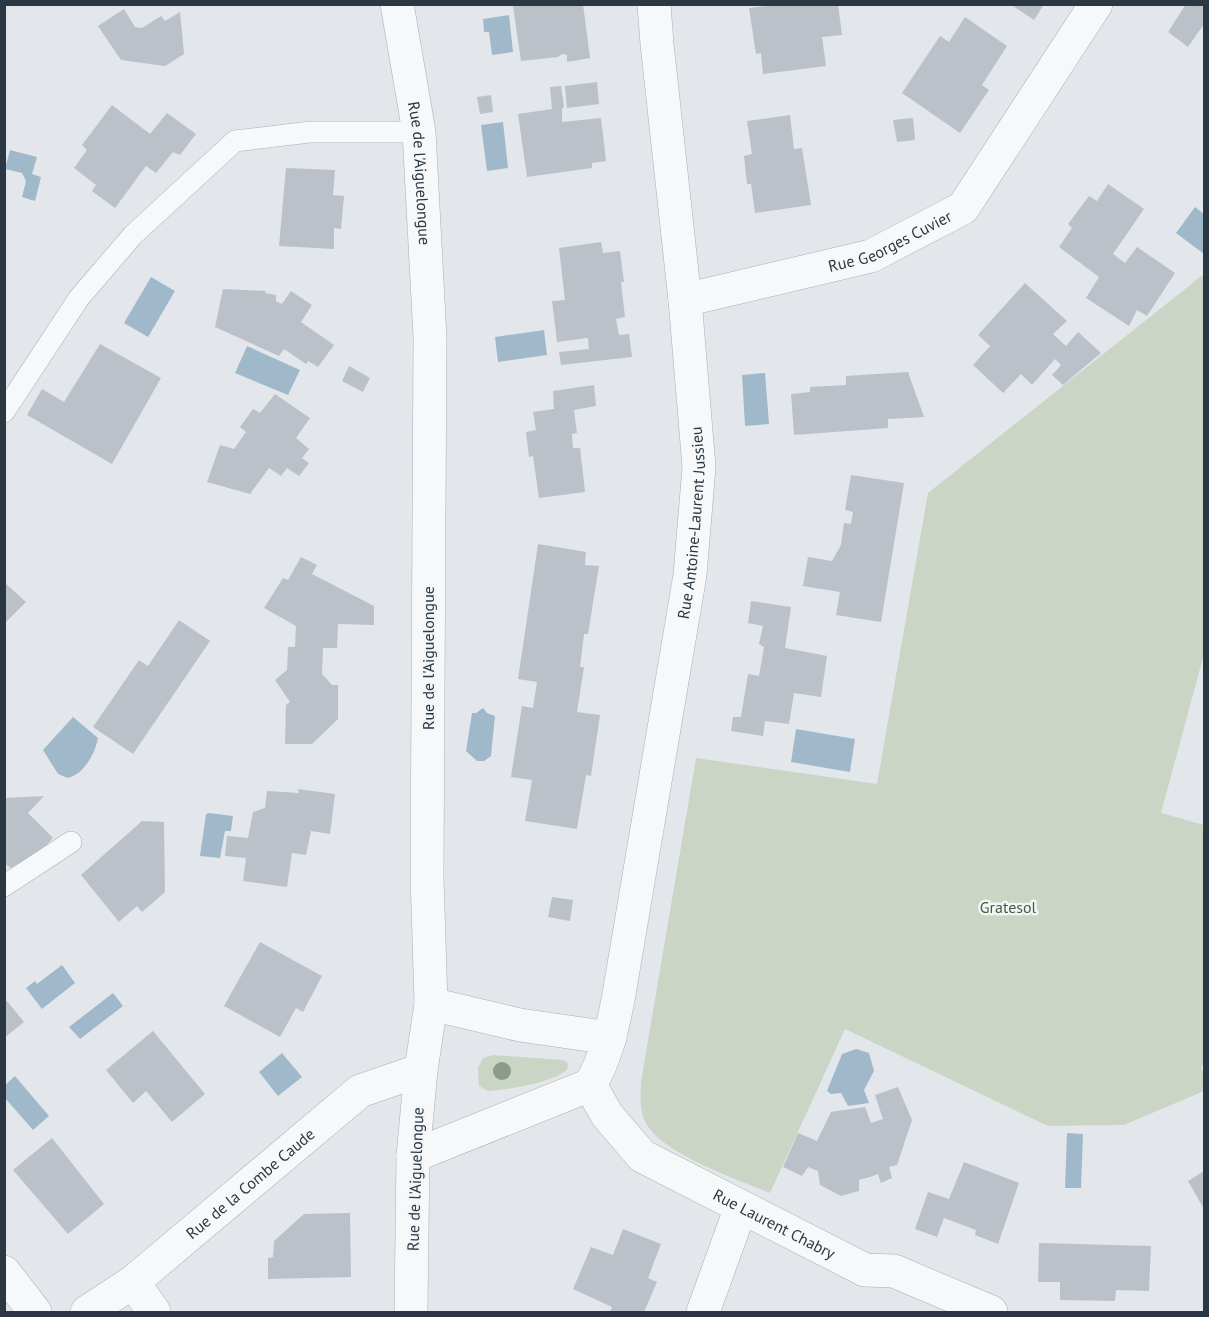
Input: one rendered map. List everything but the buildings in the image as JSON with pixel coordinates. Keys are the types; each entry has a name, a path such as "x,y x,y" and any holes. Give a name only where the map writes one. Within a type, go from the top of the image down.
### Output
{"street":[{"name":"Rue de l'Aiguelongue","path":"397,4 419,132 430,338 427,876 431,1004 412,1156 411,1312"},
{"name":"Rue Antoine-Laurent Jussieu","path":"590,1085 601,1068 610,1038 690,575 699,467 685,300 654,4"},
{"name":"Rue Georges Cuvier","path":"685,300 871,256 963,208 1096,4"},
{"path":"431,1004 520,1025 610,1038"},
{"name":"Rue de la Combe Caude","path":"87,1312 134,1282 360,1091 421,1070"},
{"path":"412,1156 590,1085"},
{"name":"Rue Laurent Chabry","path":"590,1085 607,1114 642,1156 865,1270 894,1271 991,1312"},
{"path":"703,1312 741,1207"},
{"path":"4,1272 35,1312"},
{"path":"134,1282 154,1312"}],"lane":[{"path":"4,412 79,298 133,235 235,141 310,132 419,132"},
{"path":"4,886 71,842"}],"green space":[{"name":"Gratesol","path":"1204,274 1204,654 1161,813 1204,825 1204,1065 1201,1067 1204,1074 1204,1091 1124,1125 1048,1126 845,1029 770,1193 680,1153 664,1143 644,1119 641,1105 641,1082 696,758 877,784 928,493"},
{"path":"493,1055 563,1060 568,1063 567,1070 540,1082 488,1091 479,1086 478,1068 483,1058"}],"water":[{"path":"509,15 513,52 492,55 489,32 484,32 483,19"},
{"path":"503,122 508,168 487,171 481,125"},
{"path":"10,150 37,157 32,174 41,177 35,201 22,197 26,181 22,173 5,169"},
{"path":"1195,207 1204,214 1204,254 1176,233"},
{"path":"151,277 175,291 148,337 124,323"},
{"path":"544,330 547,355 498,362 495,337"},
{"path":"247,346 300,370 288,395 235,373"},
{"path":"765,373 769,424 745,426 742,375"},
{"path":"483,708 487,713 495,716 491,756 484,761 477,761 466,751 472,713"},
{"path":"73,717 98,738 84,768 68,778 58,774 43,750"},
{"path":"796,729 855,739 850,772 791,762"},
{"path":"206,814 233,816 231,831 225,831 220,858 200,856"},
{"path":"62,965 75,983 42,1009 26,988 35,981 37,984"},
{"path":"113,993 123,1006 80,1039 69,1027"},
{"path":"856,1049 869,1053 874,1071 864,1090 869,1103 848,1106 841,1093 831,1094 827,1091 842,1054"},
{"path":"282,1053 302,1077 278,1096 259,1072"},
{"path":"15,1076 49,1116 33,1130 5,1098 5,1085"},
{"path":"1067,1133 1083,1134 1081,1188 1065,1188"}]}
